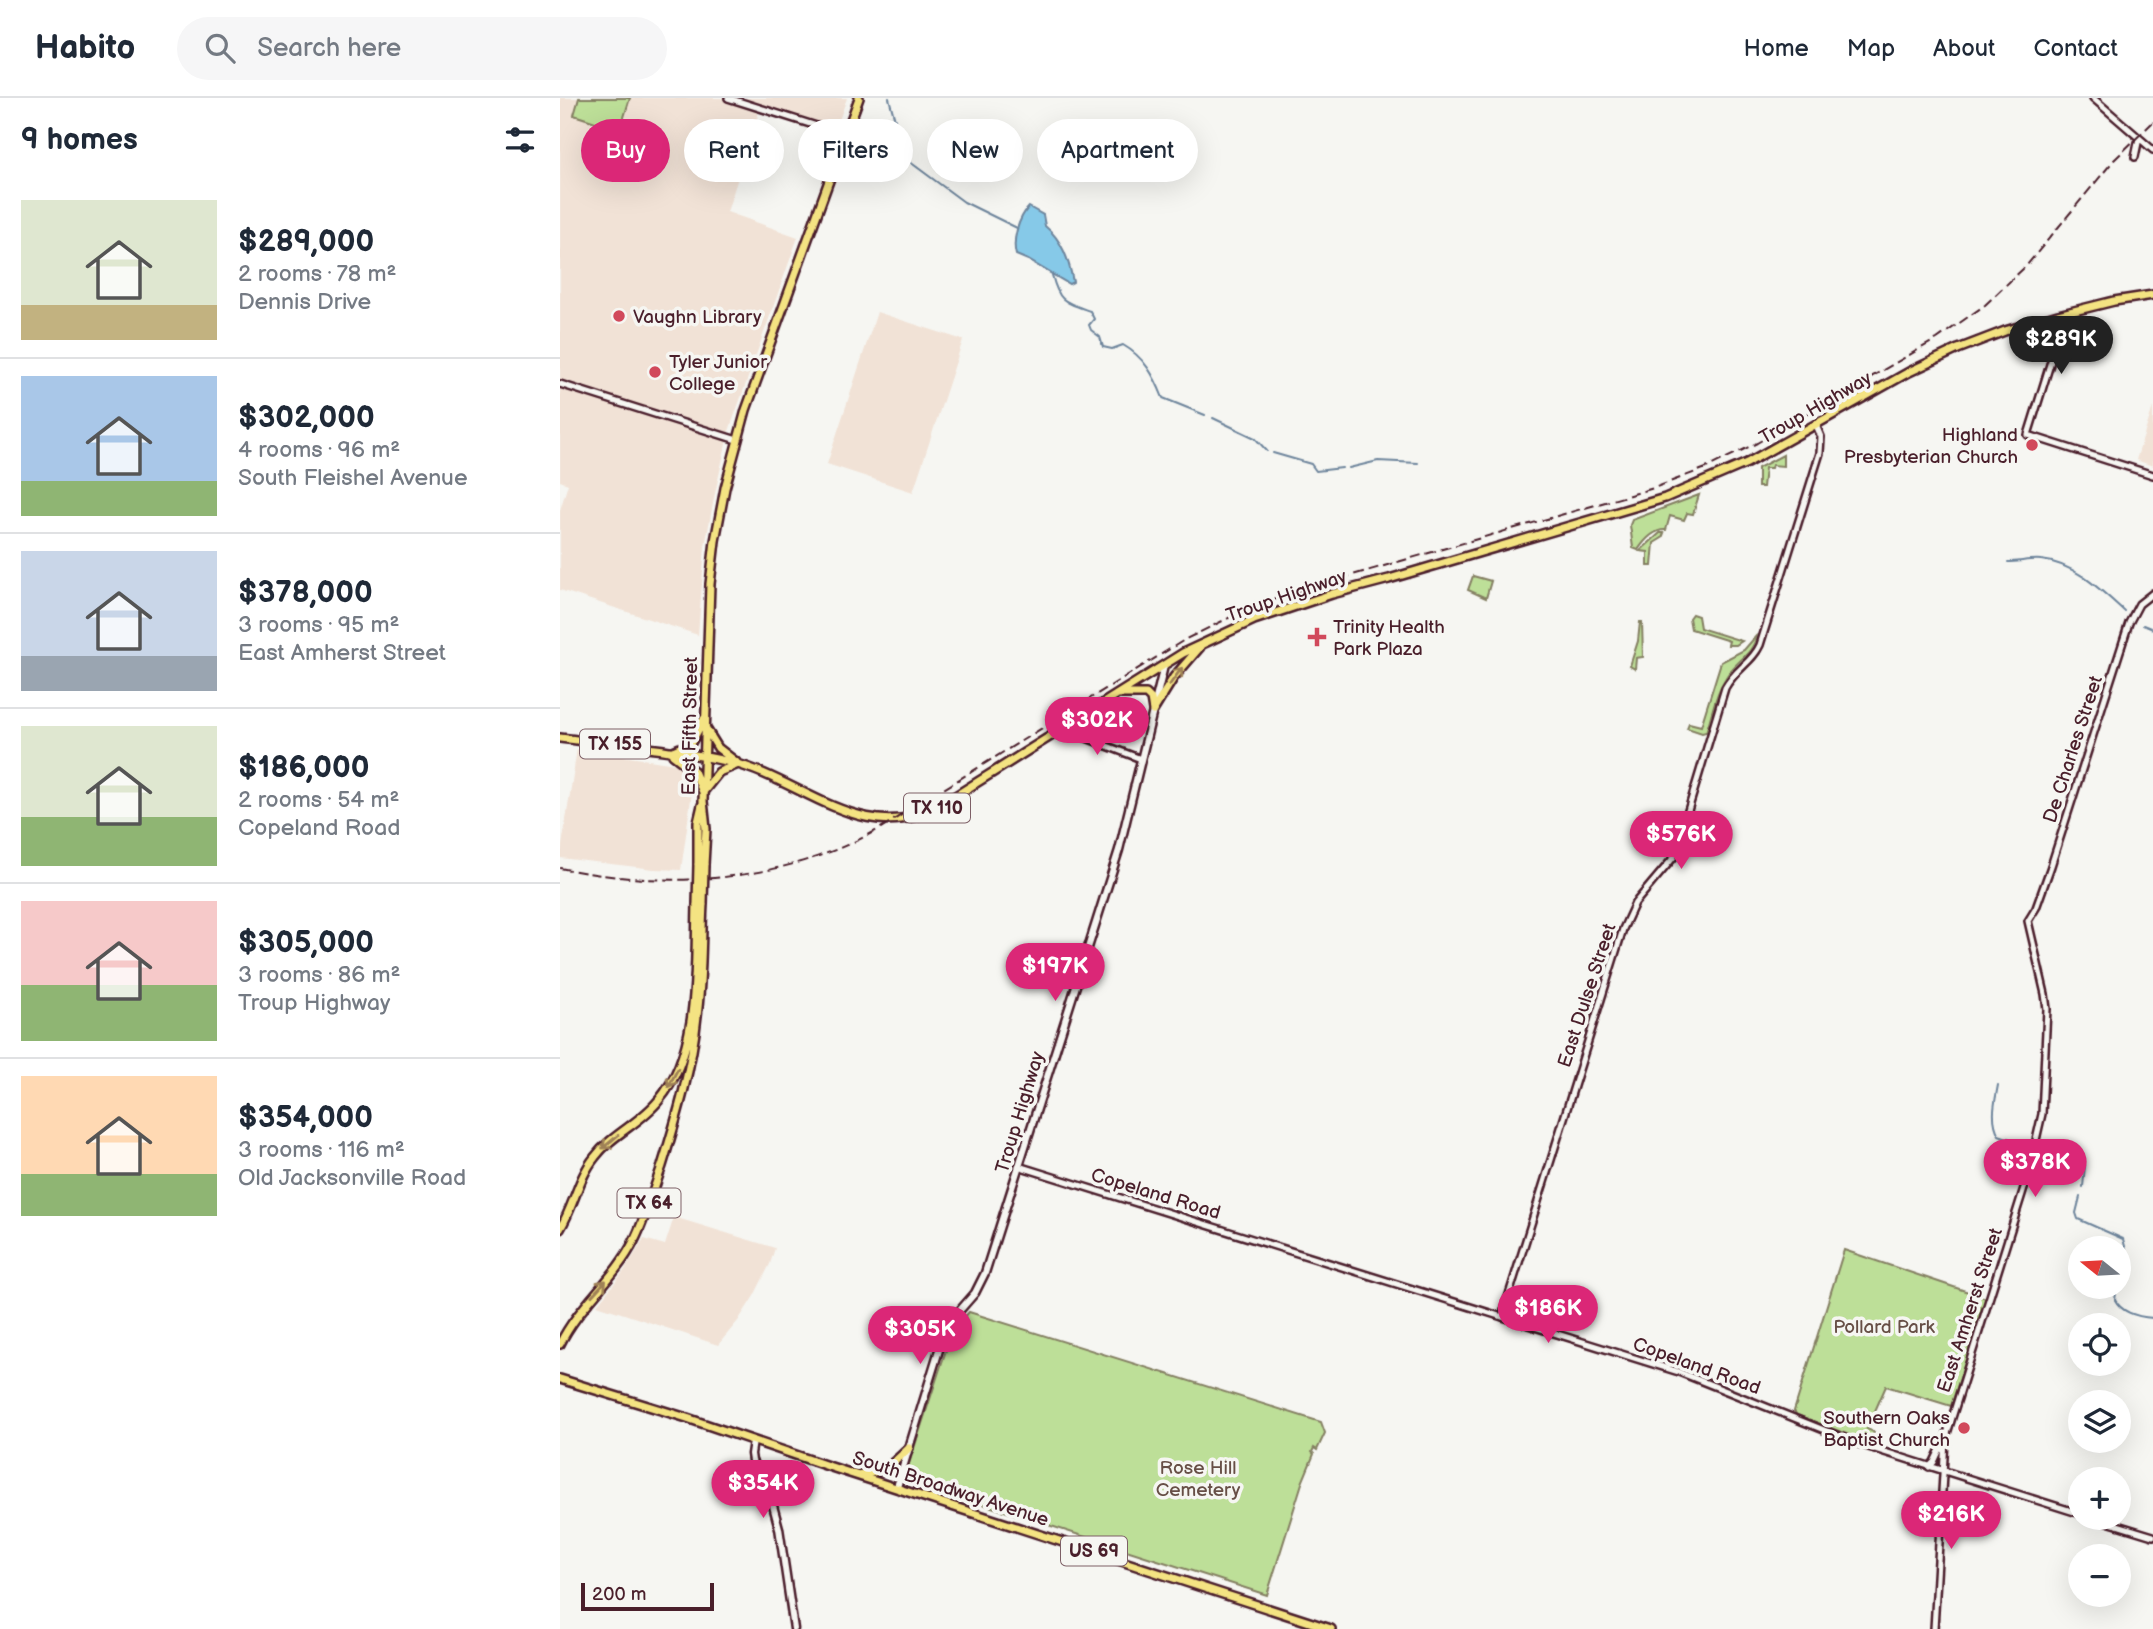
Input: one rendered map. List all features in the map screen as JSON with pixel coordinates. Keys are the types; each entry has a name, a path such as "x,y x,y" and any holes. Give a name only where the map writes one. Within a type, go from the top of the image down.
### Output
{"main road":[{"name":"East Fifth Street","path":"851,119 859,98"},
{"name":"East Fifth Street","path":"703,797 711,570 723,497 737,440 828,182"},
{"name":"Troup Highway","path":"897,1487 943,1340 954,1317 971,1299 980,1284 1119,850 1164,666 1203,643 1277,610 1665,498 1747,463 1909,372 1950,353 2005,331 2058,315 2114,301 2153,295"},
{"path":"1153,711 1174,677 1203,643"},
{"name":"TX 110","path":"704,757 758,771 853,814 874,820 893,821 915,817 930,811 1164,666"},
{"path":"1118,695 1146,694 1151,699 1153,711"},
{"path":"669,752 691,743 705,716"},
{"path":"703,797 719,772 738,764 718,748 705,727"},
{"name":"TX 155","path":"560,738 704,757"},
{"path":"669,752 694,771 703,797"},
{"name":"TX 64","path":"560,1344 576,1317 628,1253 649,1204 676,1121 693,1049 699,1002 701,865 698,822 703,797"},
{"name":"TX 64","path":"560,1229 584,1174 594,1158 607,1143 649,1111 673,1081 686,1047 700,904"},
{"name":"South Broadway Avenue","path":"560,1379 1331,1629"},
{"path":"753,1441 752,1461 768,1487 779,1528 794,1629"},
{"path":"856,1475 881,1471 909,1448"}],"street":[{"path":"727,98 798,120"},
{"path":"2093,98 2153,150"},
{"path":"2135,157 2139,138"},
{"path":"2058,315 2060,332 2028,435 2153,475"},
{"path":"560,384 737,440"},
{"name":"East Dulse Street","path":"1502,1317 1623,929 1635,903 1674,857 1725,688 1736,671 1754,656 1760,646 1820,453 1821,437 1816,425"},
{"name":"De Charles Street","path":"2028,921 2036,908 2051,866 2129,623 2139,604 2153,593"},
{"path":"1063,729 1142,759"},
{"name":"East Amherst Street","path":"1934,1629 1945,1440 2028,1175 2042,1114 2047,1009 2028,921"},
{"name":"Copeland Road","path":"1018,1166 1679,1372 1849,1441 2068,1510"},
{"path":"1929,1467 1945,1440"},
{"path":"2131,1529 2153,1536"}],"shaded area":[{"name":"Tyler Junior College","path":"560,98 847,98 839,119 798,119 798,125 759,112 757,119 684,119 684,182 737,182 727,212 798,237 729,431 705,546 698,635 560,590 560,510 568,484 560,481"},
{"path":"877,312 963,340 913,492 827,464"},
{"path":"2153,407 2153,466 2136,460"},
{"path":"577,749 675,764 686,770 693,785 681,870 560,858"},
{"path":"674,1217 775,1248 754,1296 718,1345 597,1305 624,1271 644,1239 665,1245"}],"green space":[{"path":"579,98 630,98 623,119 586,119 574,115"},
{"path":"1783,455 1783,466 1772,465 1771,468 1765,468 1763,487 1758,487 1758,468"},
{"path":"1699,495 1693,514 1687,513 1684,520 1670,516 1666,530 1646,539 1638,550 1633,548 1630,525 1632,520"},
{"path":"1660,533 1664,533 1662,538 1654,543 1652,566 1648,566 1648,552 1640,551"},
{"path":"1473,576 1491,581 1486,598 1468,590"},
{"path":"1692,614 1698,616 1700,628 1742,641 1736,645 1728,645 1729,641 1691,629 1689,618"},
{"path":"1640,622 1643,657 1636,658 1635,669 1630,666 1638,641"},
{"path":"1757,635 1747,654 1722,685 1706,732 1687,728 1689,723 1701,726 1721,662 1744,650"},
{"name":"Pollard Park","path":"1844,1250 1986,1298 1951,1406 1886,1386 1867,1429 1874,1432 1870,1443 1797,1415 1794,1411"},
{"name":"Rose Hill Cemetery","path":"969,1312 1321,1422 1325,1433 1317,1450 1314,1448 1312,1452 1314,1454 1302,1483 1267,1595 904,1479 949,1341"}],"water":[{"path":"1029,207 1043,215 1045,226 1060,244 1067,258 1073,282 1069,284 1016,255 1017,230"}],"waterway":[{"path":"889,98 902,146 910,162 964,202 1017,228"},
{"path":"1052,275 1057,291 1064,300 1090,311 1094,319 1089,325 1100,337 1103,347 1112,349 1123,345 1148,367 1163,398 1205,415"},
{"path":"1213,418 1255,438 1267,451"},
{"path":"1273,453 1311,464 1316,471 1342,468"},
{"path":"1349,468 1378,461 1418,463"},
{"path":"2008,562 2041,560 2065,566 2086,579 2124,611"},
{"path":"2143,625 2153,629"},
{"path":"1998,1085 1994,1117 1999,1135 2029,1146"},
{"path":"2040,1148 2080,1158 2085,1166 2083,1187"},
{"path":"2080,1197 2076,1213 2078,1219 2116,1236"},
{"path":"2115,1299 2126,1311 2153,1318"}],"railway":[{"path":"560,868 600,875 683,880 764,871 804,861 879,829 1186,639 1253,606 1654,488 1706,468 1757,443 1937,339 1985,305 2027,265 2114,160 2153,122"}],"place":[{"name":"Vaughn Library","path":"619,316"},
{"name":"Tyler Junior College","path":"655,372"},
{"name":"Highland Presbyterian Church","path":"2032,445"},
{"name":"Trinity Health Park Plaza","path":"1317,637"},
{"name":"Southern Oaks Baptist Church","path":"1964,1428"}]}
